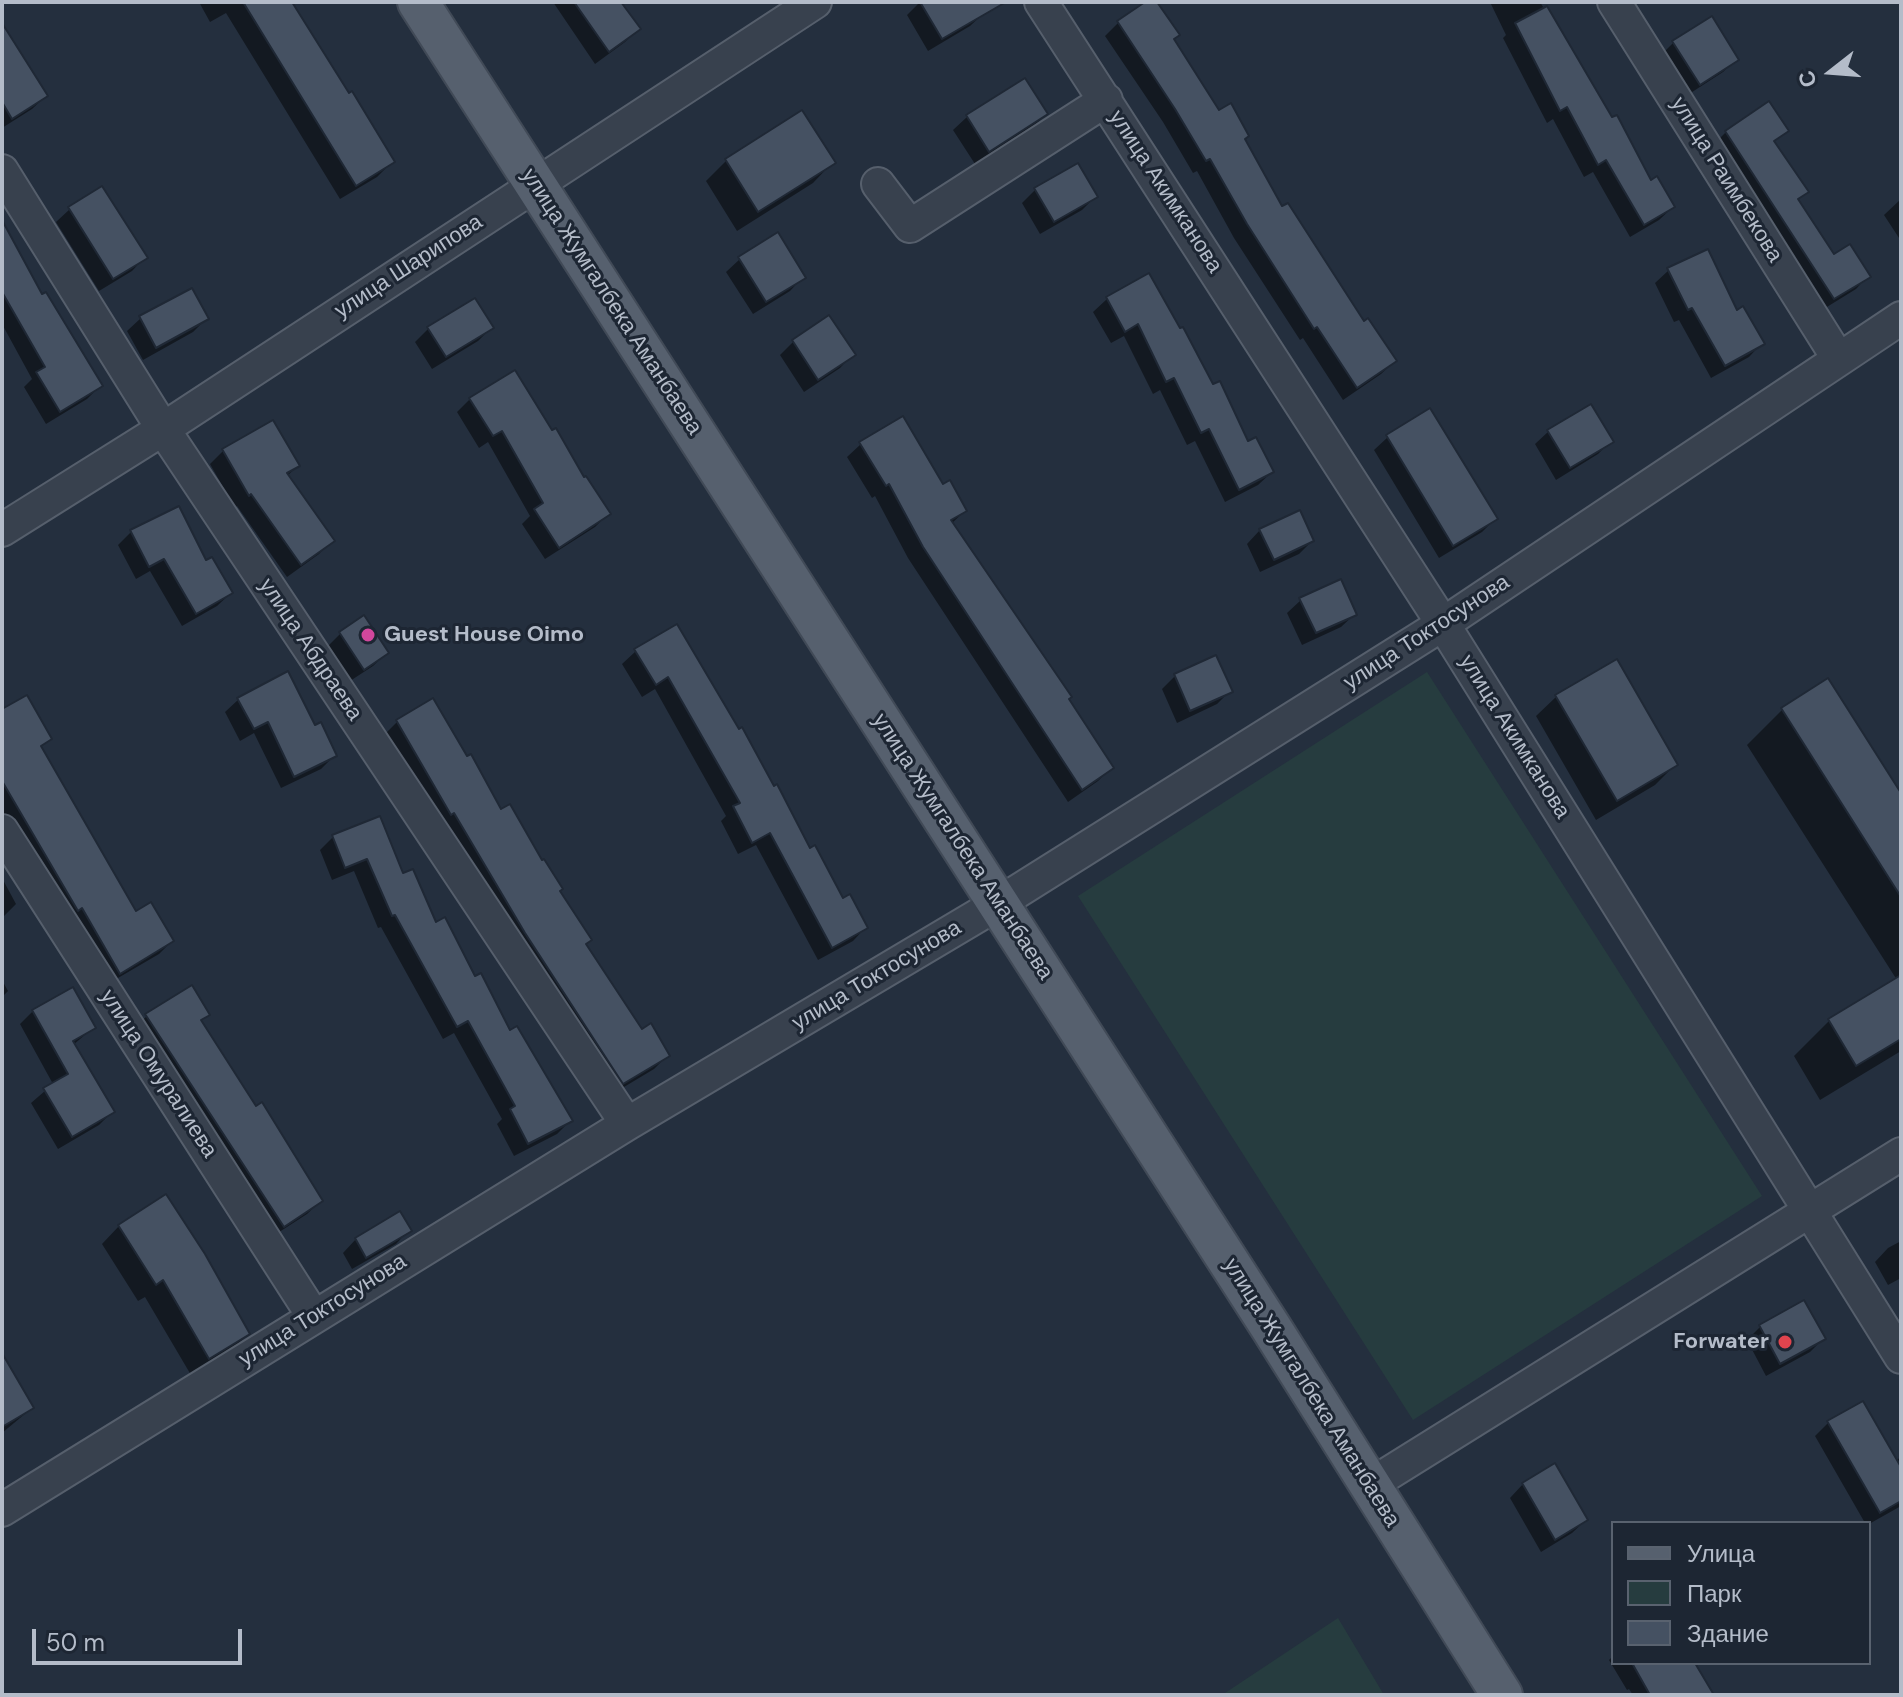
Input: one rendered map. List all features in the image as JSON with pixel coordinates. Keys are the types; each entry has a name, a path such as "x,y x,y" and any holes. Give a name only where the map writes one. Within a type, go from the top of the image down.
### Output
{"main road":[{"name":"улица Жумгалбека Аманбаева","path":"418,2 999,903 1502,1695"}],"street":[{"name":"улица Шарипова","path":"2,530 163,429 815,2"},
{"name":"улица Акимканова","path":"1041,2 1443,624 1901,1357"},
{"name":"улица Раимбекова","path":"1614,2 1838,358"},
{"path":"878,184 910,226 1106,100"},
{"name":"улица Абдраева","path":"2,171 163,429 627,1124"},
{"name":"улица Токтосунова","path":"2,1510 627,1124 999,903 1443,624 1901,318"},
{"name":"улица Омуралиева","path":"2,831 314,1317"},
{"path":"1370,1485 1901,1154"}],"green space":[{"path":"1427,672 1762,1196 1413,1420 1078,896"},
{"path":"1338,1618 1384,1695 1222,1695"}],"building":[{"path":"243,2 292,2 395,162 356,186"},
{"path":"574,2 621,2 641,29 609,52"},
{"path":"920,2 1006,2 942,39"},
{"path":"1145,2 1157,2 1180,35 1174,39 1219,110 1231,103 1249,136 1245,139 1282,206 1288,203 1364,321 1368,318 1397,361 1357,388 1317,327 1314,329 1210,159 1206,161 1117,21"},
{"path":"1547,6 1612,117 1617,115 1651,180 1657,176 1675,207 1644,225 1606,160 1598,165 1567,107 1560,111 1515,23"},
{"path":"1712,16 1739,60 1700,85 1672,41"},
{"path":"2,23 48,96 12,119 2,102"},
{"path":"1025,78 1048,114 989,152 966,115"},
{"path":"1769,101 1789,131 1774,141 1809,192 1798,199 1834,254 1850,244 1871,277 1834,299 1725,131"},
{"path":"802,110 836,163 758,212 725,159"},
{"path":"1078,163 1098,197 1054,222 1034,188"},
{"path":"102,186 148,258 113,279 68,207"},
{"path":"2,220 42,294 46,292 103,386 60,412 36,372 45,367 2,292"},
{"path":"778,232 806,278 766,302 738,257"},
{"path":"1708,249 1737,310 1743,306 1765,344 1725,366 1692,308 1688,310 1667,268"},
{"path":"1149,273 1180,328 1183,327 1213,384 1220,381 1248,441 1256,437 1274,472 1239,490 1209,429 1201,433 1174,378 1166,382 1138,324 1125,332 1106,297"},
{"path":"192,288 209,319 156,348 139,316"},
{"path":"475,298 494,328 446,357 427,327"},
{"path":"829,315 856,355 818,380 792,340"},
{"path":"515,370 552,430 556,428 584,477 611,514 559,548 534,509 543,503 502,431 493,436 469,398"},
{"path":"1591,404 1614,442 1570,468 1547,430"},
{"path":"1430,408 1498,519 1453,546 1386,435"},
{"path":"903,416 943,484 950,480 967,511 951,520 1072,697 1069,699 1114,768 1082,790 923,547 889,484 886,486 859,442"},
{"path":"273,420 300,466 287,473 335,541 301,565 251,494 249,496 222,449"},
{"path":"179,506 206,560 212,557 233,593 196,614 164,559 149,567 130,530"},
{"path":"1300,510 1314,541 1274,560 1259,529"},
{"path":"1341,579 1357,615 1316,633 1299,598"},
{"path":"364,615 389,653 364,670 339,632"},
{"path":"677,624 739,729 742,727 774,786 777,784 810,848 815,845 843,898 850,894 868,928 832,948 770,833 752,843 733,806 740,803 668,677 656,685 634,649"},
{"path":"1216,655 1233,692 1190,711 1174,674"},
{"path":"1617,659 1678,765 1617,801 1555,695"},
{"path":"288,671 315,725 321,722 337,756 294,777 268,722 254,729 237,698"},
{"path":"1828,678 1901,793 1901,897 1781,708"},
{"path":"27,695 52,739 41,746 136,911 151,902 174,941 120,974 82,908 78,911 2,781 2,709"},
{"path":"433,698 467,756 471,754 501,809 510,804 592,940 586,944 642,1029 651,1023 670,1056 623,1084 525,933 454,813 451,815 396,720"},
{"path":"380,816 403,873 413,869 436,922 445,917 475,976 481,973 510,1030 517,1026 573,1121 528,1144 510,1109 515,1106 468,1021 457,1027 395,915 392,916 367,859 345,868 332,835"},
{"path":"1901,975 1901,1039 1856,1066 1828,1019"},
{"path":"192,985 210,1015 201,1020 256,1106 262,1102 323,1201 284,1227 145,1014"},
{"path":"73,987 96,1028 73,1041 115,1112 72,1137 43,1088 68,1074 32,1010"},
{"path":"166,1194 205,1254 250,1334 209,1359 163,1280 156,1285 118,1225"},
{"path":"400,1211 412,1231 366,1258 355,1238"},
{"path":"1804,1300 1826,1339 1780,1364 1759,1325"},
{"path":"2,1353 34,1408 2,1427"},
{"path":"1863,1401 1901,1467 1901,1501 1880,1513 1827,1421"},
{"path":"1555,1463 1588,1520 1555,1540 1522,1483"},
{"path":"1633,1665 1696,1665 1714,1695 1650,1695"}],"place":[{"name":"Guest House Oimo","path":"368,635"},
{"name":"Forwater","path":"1785,1342"}]}
